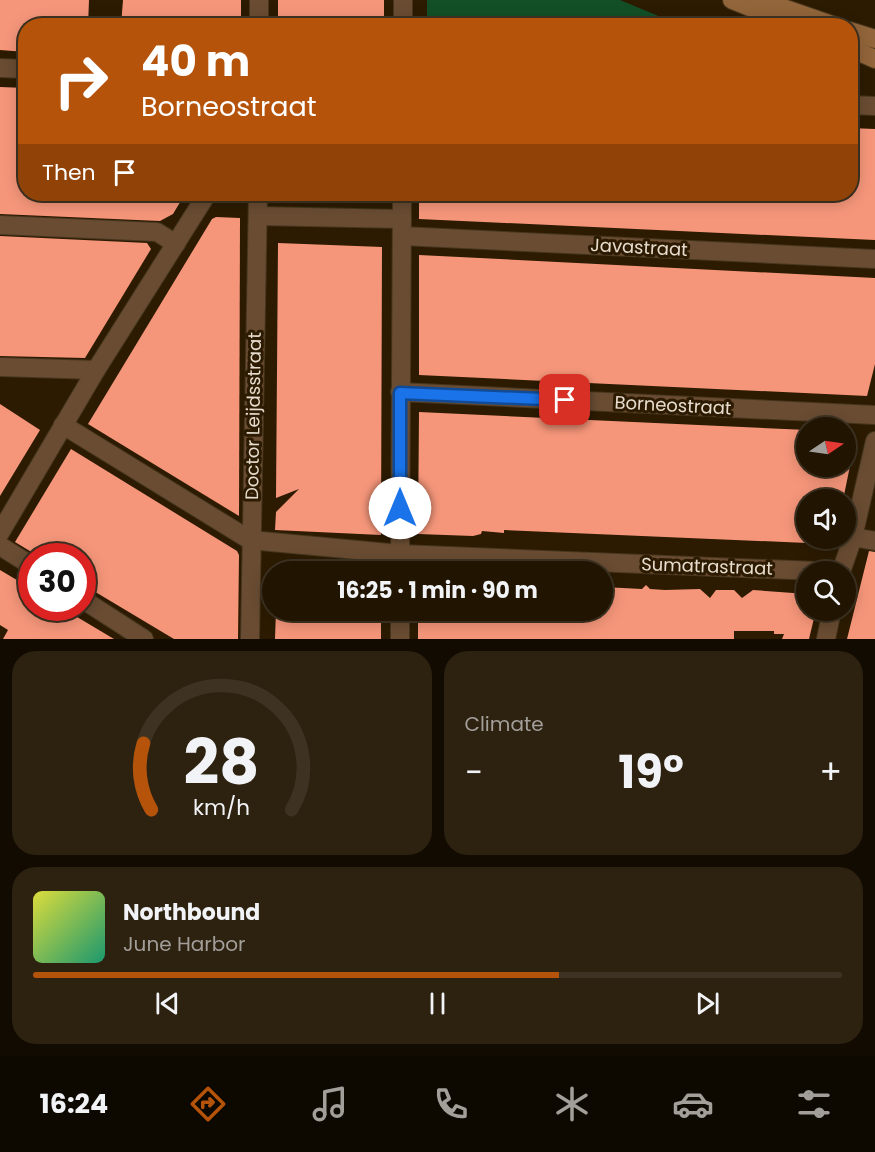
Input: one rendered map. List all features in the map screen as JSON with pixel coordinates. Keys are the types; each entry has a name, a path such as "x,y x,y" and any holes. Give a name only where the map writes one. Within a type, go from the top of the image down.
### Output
{"main road":[{"path":"732,0 776,18"},
{"path":"760,0 811,18"},
{"path":"858,33 875,39"},
{"path":"858,52 875,59"}],"street":[{"path":"259,0 259,18"},
{"path":"403,0 403,18"},
{"path":"0,68 18,69"},
{"path":"858,105 875,106"},
{"path":"0,533 96,370 203,201"},
{"name":"Doctor Leijdsstraat","path":"250,639 250,540 258,201"},
{"path":"400,561 402,201"},
{"name":"Javastraat","path":"258,216 875,259"},
{"path":"0,225 157,232 176,244"},
{"path":"0,367 96,370"},
{"name":"Borneostraat","path":"400,393 875,415"},
{"path":"63,425 250,540"},
{"path":"856,524 875,441"},
{"path":"856,538 875,541"},
{"name":"Sumatrastraat","path":"250,540 387,561"},
{"path":"0,546 18,557"},
{"name":"Sumatrastraat","path":"613,567 796,571"},
{"path":"96,608 144,639"},
{"path":"400,621 400,639"},
{"path":"826,639 830,621"}],"green space":[{"path":"427,0 620,0 663,18 427,18"}],"building":[{"path":"0,0 89,0 88,18 18,18 18,51 0,50"},
{"path":"123,0 241,0 241,18 122,18"},
{"path":"278,0 384,0 384,18 278,18"},
{"path":"0,87 18,88 18,201 181,201 173,214 160,221 0,214"},
{"path":"858,128 875,129 875,240 419,219 419,201 858,201"},
{"path":"216,217 240,218 239,516 88,424 212,219"},
{"path":"0,236 147,243 151,249 85,358 0,356"},
{"path":"278,243 382,247 381,535 275,530 276,512 299,489 276,498"},
{"path":"419,255 875,278 875,364 867,396 419,375"},
{"path":"0,404 40,430 0,496"},
{"path":"419,412 796,429 796,477 848,477 845,489 796,489 796,543 504,530 504,533 482,531 481,534 473,536 418,534"},
{"path":"71,449 237,551 239,555 238,639 174,639 96,592 96,543 15,542"},
{"path":"869,551 875,552 875,639 847,639 852,621 856,621 856,603"},
{"path":"0,570 18,581 18,621 84,621 114,639 3,639 8,630 0,625"},
{"path":"646,585 650,589 700,589 710,598 716,590 734,590 742,598 753,590 796,593 796,621 813,621 809,639 782,639 784,634 774,634 774,631 734,631 734,639 418,639 418,621 613,621 613,588 642,589"},
{"path":"276,621 381,621 381,639 275,639"}],"route":[{"path":"400,508 400,393 565,400"}]}
